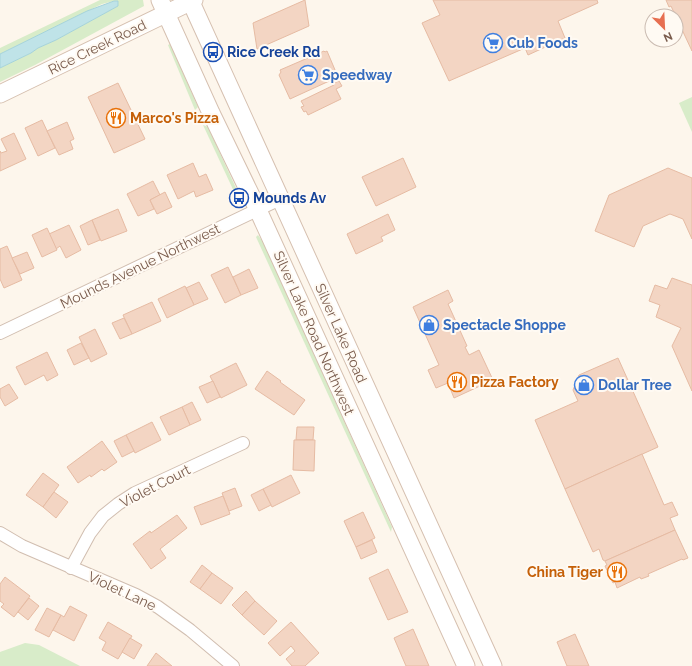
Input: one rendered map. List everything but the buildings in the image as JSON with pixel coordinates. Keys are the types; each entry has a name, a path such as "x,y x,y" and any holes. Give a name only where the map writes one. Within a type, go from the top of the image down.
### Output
{"main road":[{"name":"Rice Creek Road","path":"0,94 163,7 191,0"},
{"name":"Silver Lake Road","path":"191,0 493,666"},
{"name":"Silver Lake Road Northwest","path":"163,7 211,113 258,210 466,666"}],"street":[{"name":"Mounds Avenue Northwest","path":"0,333 280,199"},
{"name":"Violet Court","path":"71,568 90,533 103,516 118,504 135,493 243,443"},
{"name":"Violet Lane","path":"0,533 22,546 136,595 158,607 190,630 233,666"}],"green space":[{"path":"100,0 143,0 144,6 35,65 0,82 0,68 56,40 118,6 114,1 102,4 0,54 0,48"},
{"path":"170,44 198,107 195,110 168,45"},
{"path":"692,97 692,132 679,103"},
{"path":"203,125 208,127 241,199 237,198"},
{"path":"258,235 263,242 392,527 391,532 256,237"},
{"path":"25,643 39,645 80,666 0,666 0,652"}],"water":[{"path":"114,1 118,1 118,6 56,40 0,68 0,54 87,11"}],"place":[{"name":"Cub Foods","path":"493,43"},
{"name":"Rice Creek Rd","path":"213,52"},
{"name":"Speedway","path":"308,75"},
{"name":"Marco's Pizza","path":"116,118"},
{"name":"Mounds Av","path":"239,198"},
{"name":"Spectacle Shoppe","path":"429,325"},
{"name":"Pizza Factory","path":"457,382"},
{"name":"Dollar Tree","path":"584,385"},
{"name":"China Tiger","path":"617,572"}]}
